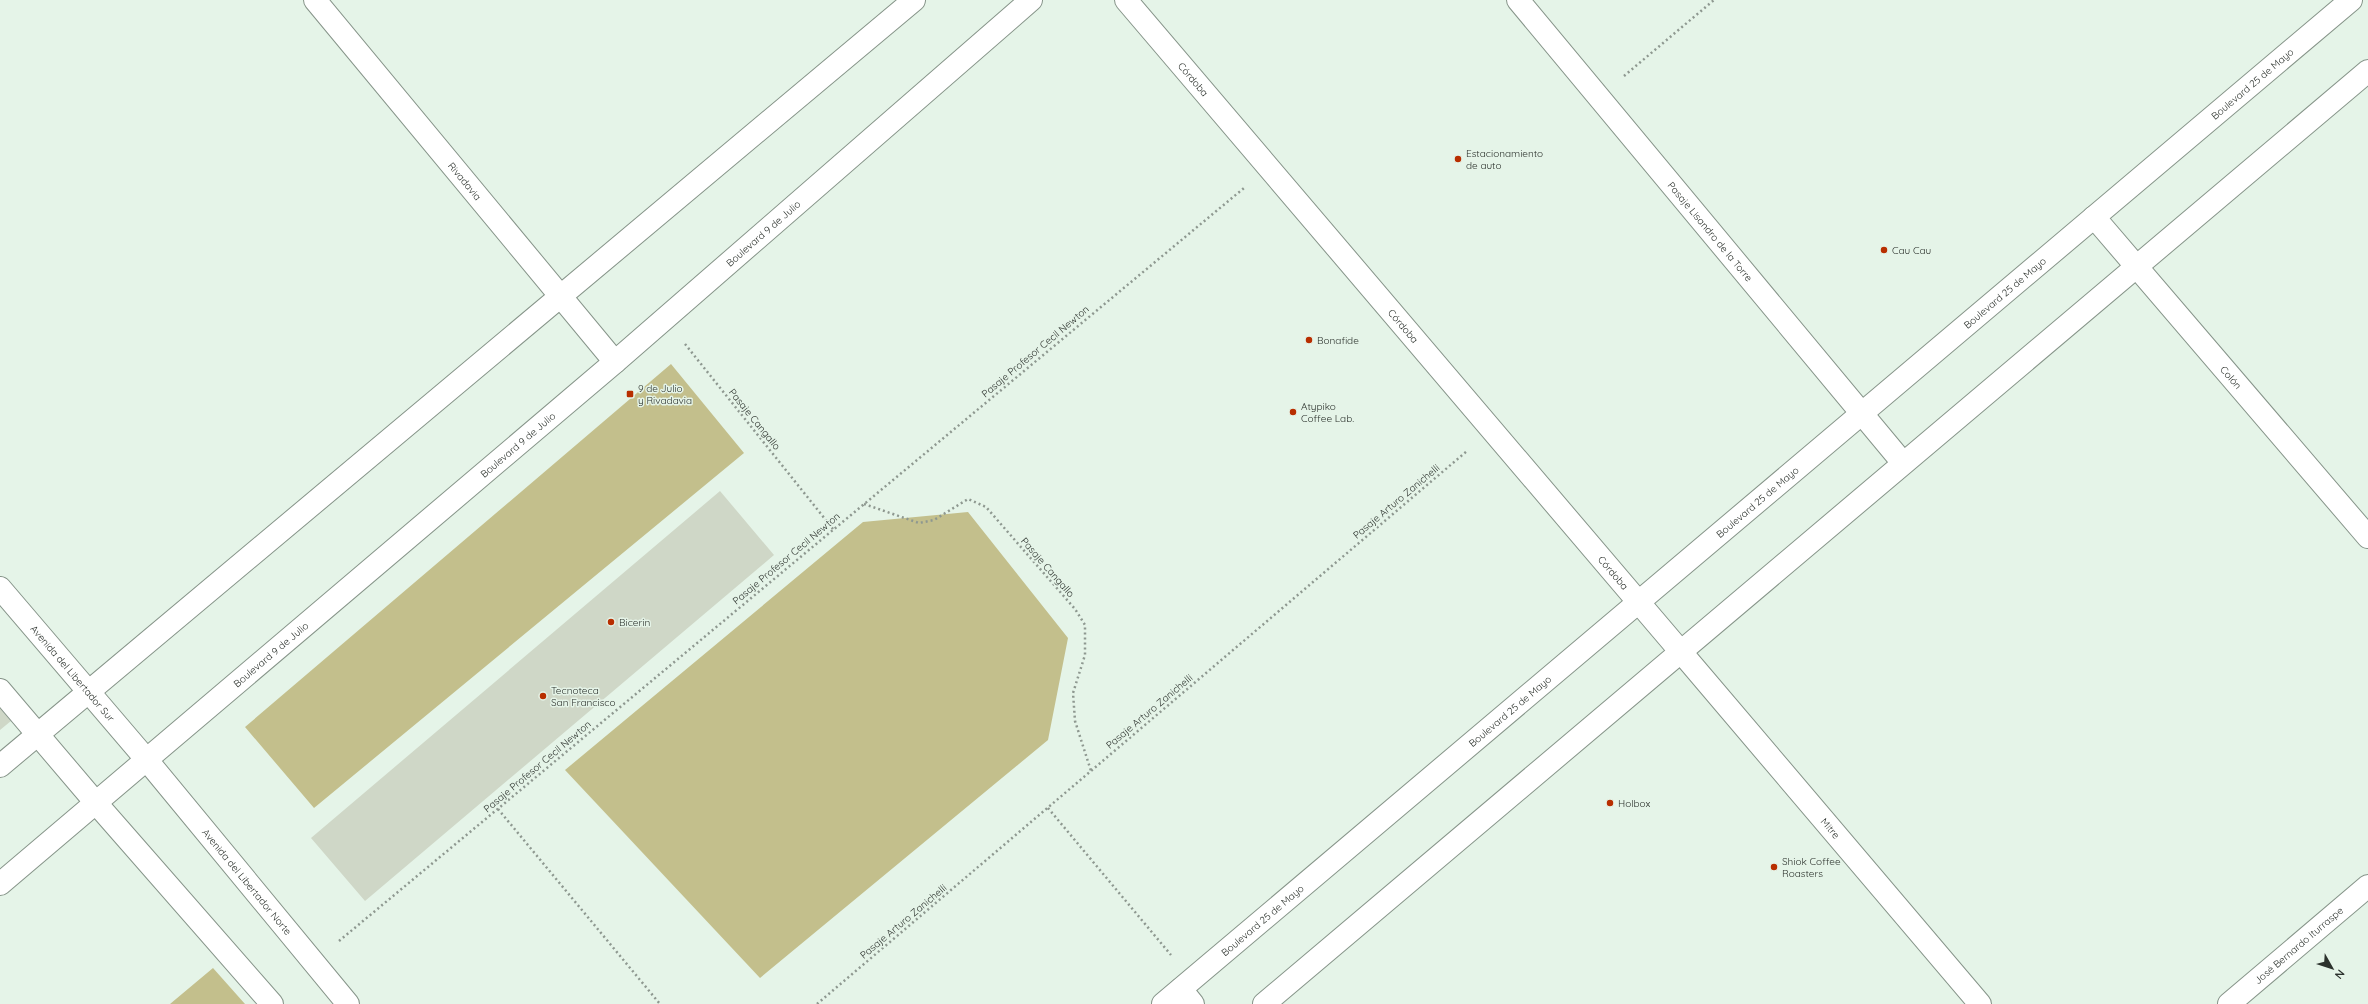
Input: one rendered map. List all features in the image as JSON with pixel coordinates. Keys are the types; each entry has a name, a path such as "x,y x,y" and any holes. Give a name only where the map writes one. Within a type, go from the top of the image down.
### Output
{"main road":[{"name":"Rivadavia","path":"315,0 560,298 615,362"},
{"path":"0,766 914,0"},
{"name":"Boulevard 9 de Julio","path":"0,884 615,362 1031,0"},
{"name":"Córdoba","path":"1126,0 1681,652"},
{"name":"Pasaje Lisandro de la Torre","path":"1518,0 1903,463"},
{"name":"Boulevard 25 de Mayo","path":"1163,1004 1189,991 1638,602 2351,0"},
{"path":"1264,1004 2368,71"},
{"name":"Colón","path":"2094,217 2368,537"},
{"name":"Avenida del Libertador Sur","path":"0,588 87,693 146,759"},
{"name":"Mitre","path":"1681,652 1980,1004"},
{"path":"0,690 96,803 272,1004"},
{"name":"Avenida del Libertador Norte","path":"146,759 348,1004"},
{"name":"José Bernardo Iturraspe","path":"2229,1004 2368,886"}],"path":[{"path":"1599,97 1714,0"},
{"name":"Pasaje Profesor Cecil Newton","path":"313,962 1269,167"},
{"name":"Pasaje Cangallo","path":"664,319 833,529"},
{"name":"Pasaje Arturo Zanichelli","path":"817,1004 1492,430"},
{"name":"Pasaje Cangallo","path":"864,504 919,523 934,520 968,499 986,507 1074,609 1085,625 1085,655 1073,693 1075,721 1091,771"},
{"path":"1048,808 1189,991"},
{"path":"498,809 660,1004"}],"shaded area":[{"path":"671,364 744,453 314,808 245,727"},
{"path":"968,512 1068,638 1048,740 760,978 565,770 863,522"},
{"path":"213,968 245,1004 170,1004"}],"building":[{"name":"Tecnoteca San Francisco","path":"720,491 774,555 365,901 311,838"},
{"path":"0,708 11,721 0,730"}],"place":[{"name":"Estacionamiento de auto","path":"1458,159"},
{"name":"Cau Cau","path":"1884,250"},
{"name":"Bonafide","path":"1309,340"},
{"name":"9 de Julio y Rivadavia","path":"630,394"},
{"name":"Atypiko Coffee Lab.","path":"1293,412"},
{"name":"Bicerin","path":"611,622"},
{"name":"Tecnoteca San Francisco","path":"543,696"},
{"name":"Holbox","path":"1610,803"},
{"name":"Shiok Coffee Roasters","path":"1774,867"}]}
